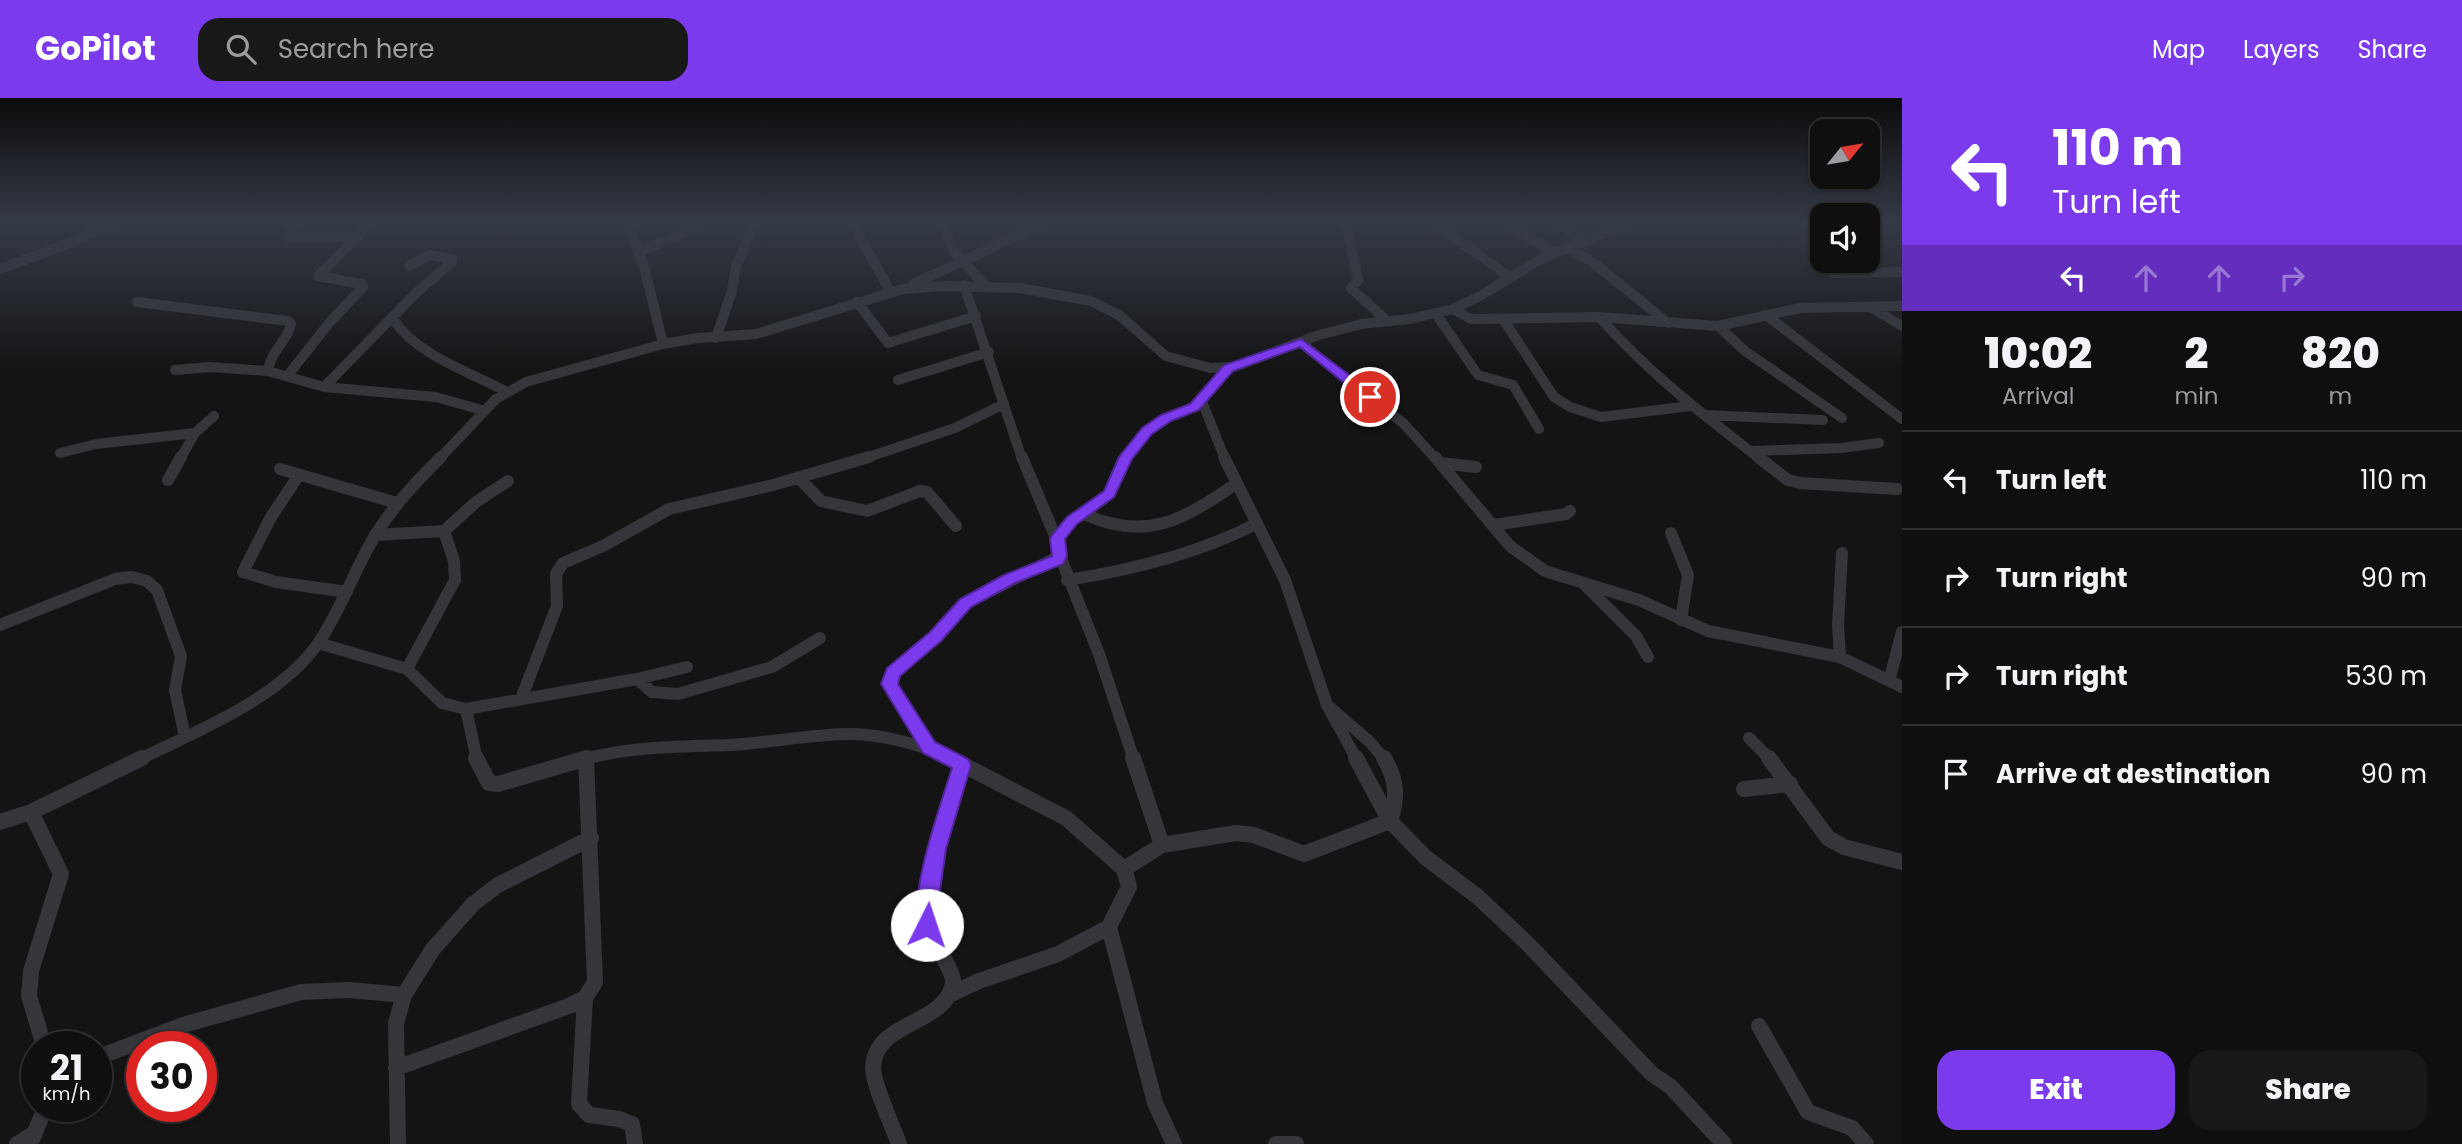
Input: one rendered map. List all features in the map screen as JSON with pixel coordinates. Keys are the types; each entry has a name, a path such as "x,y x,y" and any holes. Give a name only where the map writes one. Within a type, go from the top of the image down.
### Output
{"street":[{"path":"288,375 330,321 363,287 362,284 318,276 323,271"},
{"path":"324,387 443,271"},
{"path":"644,271 663,344"},
{"path":"716,338 732,291 735,271"},
{"path":"879,271 891,292"},
{"path":"903,289 941,271"},
{"path":"971,271 986,286"},
{"path":"1356,271 1358,280 1351,288 1387,321"},
{"path":"1501,271 1510,277"},
{"path":"0,822 31,811 185,737 277,684 318,643 375,535 397,503 505,391 560,371 663,344 770,331 903,289 964,285 1051,292 1091,301 1119,315 1166,356 1191,365 1228,368 1361,324 1436,314 1453,309 1521,271"},
{"path":"1603,271 1668,323"},
{"path":"1880,272 1902,272"},
{"path":"964,285 989,352 1032,488 1057,539 1067,579 1099,654 1162,845"},
{"path":"137,302 288,321 291,324 289,334 270,357 268,371"},
{"path":"856,302 888,343 975,316"},
{"path":"1453,309 1471,319 1599,317 1718,326 1800,307 1902,306"},
{"path":"1872,307 1902,326"},
{"path":"1436,314 1478,375 1513,385 1539,429"},
{"path":"1766,315 1902,419"},
{"path":"1599,317 1648,371 1788,480 1897,489"},
{"path":"392,318 397,329 412,341 505,391"},
{"path":"1503,319 1554,397 1570,407 1601,417 1691,406"},
{"path":"1718,326 1745,351 1842,418"},
{"path":"1301,343 1403,423 1528,561 1545,570 1639,600 1681,620 1735,638 1798,647 1840,657 1902,687"},
{"path":"898,380 989,352"},
{"path":"175,370 210,367 268,371 324,387 436,397 485,411"},
{"path":"1057,539 1082,513 1109,494 1126,457 1147,431 1166,418 1194,407 1228,368"},
{"path":"1200,399 1237,484 1285,580 1328,705 1390,821 1425,857 1478,897 1528,944 1652,1074 1671,1087 1724,1144"},
{"path":"521,699 557,606 556,574 563,563 603,546 669,509 798,477 955,428 1004,404"},
{"path":"1705,415 1823,420"},
{"path":"168,481 195,433 214,416"},
{"path":"60,453 96,444 195,433"},
{"path":"1752,451 1841,448 1879,443"},
{"path":"1440,463 1476,467"},
{"path":"280,469 397,503"},
{"path":"299,475 271,517 243,572 247,576 266,580 347,592"},
{"path":"798,477 821,501 867,510 924,491 931,494 956,526"},
{"path":"375,535 444,531 476,502 509,481"},
{"path":"1082,513 1118,527 1159,523 1189,511 1237,484"},
{"path":"1494,525 1570,511"},
{"path":"1067,579 1094,576 1178,555 1235,536 1256,524"},
{"path":"407,668 455,580 457,566 454,552 444,531"},
{"path":"1671,533 1689,575 1681,620"},
{"path":"1840,657 1838,625 1842,553"},
{"path":"929,747 890,684 892,673 936,636 966,603 1060,556"},
{"path":"0,625 115,579 132,577 148,581 157,590 181,656 175,690 185,737"},
{"path":"1582,582 1636,636 1647,657"},
{"path":"1889,681 1902,632"},
{"path":"637,679 652,692 678,694 772,667 820,638"},
{"path":"318,643 407,668 442,703 466,709 637,679 687,667"},
{"path":"1124,869 1162,845 1248,832 1290,852 1304,853 1390,821 1397,806 1396,775 1362,735 1328,705"},
{"path":"466,709 476,758 484,778 489,783 498,784 586,757 640,748 732,745 853,734 929,747 1066,818 1124,869 1129,887 1109,927 1058,954 979,981 950,995 934,1010 886,1037 876,1051 873,1070 899,1144"},
{"path":"1749,738 1775,764 1821,829 1834,842 1902,862"},
{"path":"586,757 595,982 585,998 579,1104 581,1111 588,1116 626,1119 632,1124 635,1144"},
{"path":"950,995 955,985 954,978 927,925 926,911 937,849 962,765"},
{"path":"1744,789 1790,784"},
{"path":"31,811 38,832 58,862 61,874 31,971 29,996 40,1031"},
{"path":"398,1144 396,1023 404,995 433,949 474,904 498,885 591,838"},
{"path":"1109,927 1156,1103 1174,1144"},
{"path":"112,1052 184,1025 301,992 349,990 404,995"},
{"path":"396,1069 585,998"},
{"path":"1759,1026 1808,1112 1852,1128 1866,1144"},
{"path":"17,1144 32,1138"},
{"path":"1276,1144 1296,1144"}],"route":[{"path":"927,925 926,911 937,849 962,765 929,747 890,684 892,673 936,636 966,603 1009,579 1057,560 1060,556 1057,539 1072,521 1109,494 1126,457 1147,431 1156,423 1194,407 1206,390 1228,368 1301,343 1370,397"}]}
